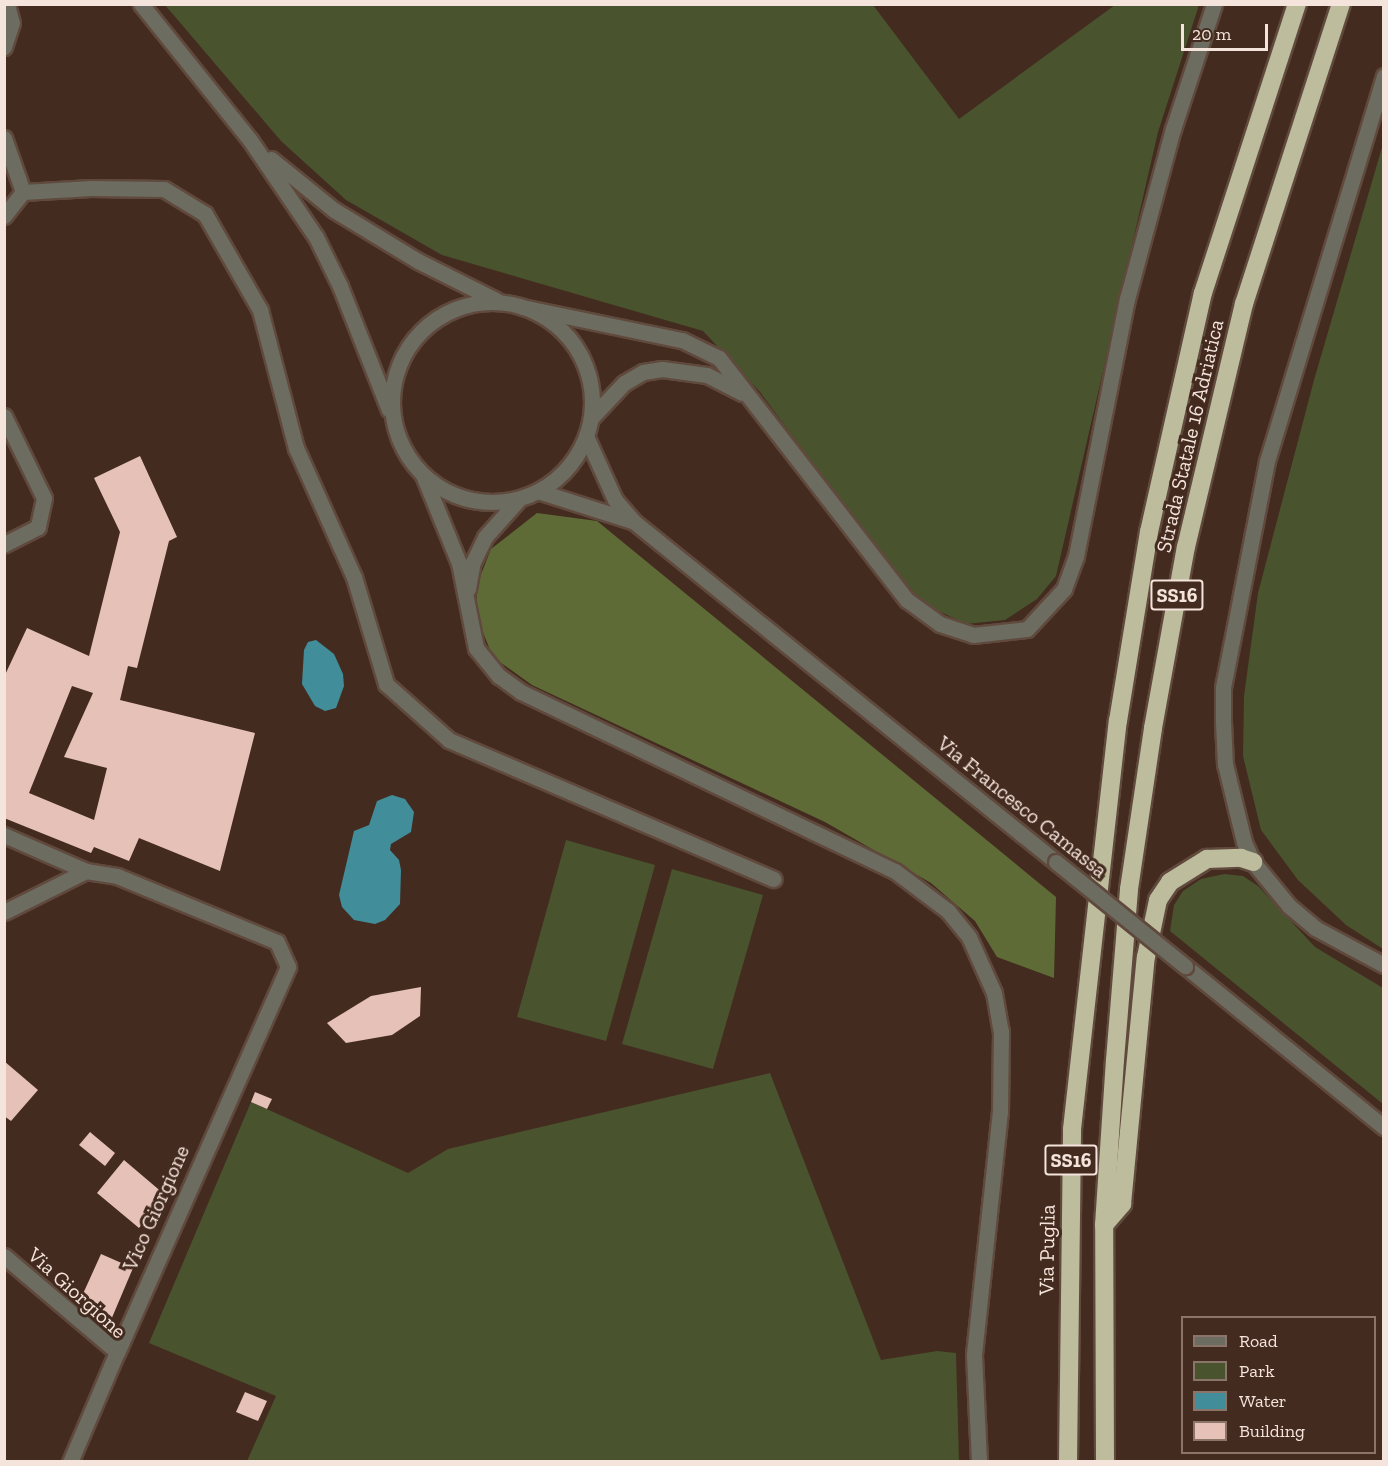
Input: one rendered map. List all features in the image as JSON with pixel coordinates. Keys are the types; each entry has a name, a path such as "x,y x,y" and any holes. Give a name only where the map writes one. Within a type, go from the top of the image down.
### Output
{"highway":[{"name":"Strada Statale 16 Adriatica","path":"1100,860 1149,532 1203,293 1297,4"},
{"name":"Strada Statale 16 Adriatica","path":"1104,1225 1129,889 1153,728 1210,436 1244,304 1341,4"},
{"path":"1104,1225 1122,1204 1146,957 1158,900 1170,882 1207,859 1241,858 1253,862"},
{"name":"Via Puglia","path":"1068,1461 1072,1129 1100,860"},
{"name":"SS16","path":"1104,1225 1105,1461"}],"street":[{"path":"4,47 12,23 7,4"},
{"path":"141,4 250,140 316,237 340,286 400,443 423,475 459,563 476,648 499,676 521,692 895,871 948,911 969,938 994,993 1001,1031 1000,1111 974,1355 979,1461"},
{"path":"250,140 334,210 426,265 502,303 682,339 719,358 907,600 939,624 973,635 1027,629 1049,610 1064,589 1076,556 1127,299 1173,129 1214,4"},
{"path":"1383,76 1267,461 1223,687 1225,764 1253,862 1289,906 1315,928 1383,965"},
{"path":"4,138 23,192"},
{"path":"23,192 164,189 205,214 260,310 296,448 354,577 386,684 449,740 773,879"},
{"path":"4,216 23,192"},
{"path":"394,424 393,386 406,351 417,336 447,313 465,306 502,303"},
{"path":"423,475 440,487 468,499 499,502 519,499 538,491 567,468 586,436 591,418 592,398 582,359 557,327 522,307"},
{"path":"591,418 624,383 644,372 662,369 707,375 749,398"},
{"path":"4,416 44,498 38,527 4,544"},
{"name":"Via Francesco Camassa","path":"586,436 615,500 633,521 1383,1127"},
{"name":"Via Francesco Camassa","path":"538,491 633,521"},
{"path":"466,598 473,562 485,537 519,499"},
{"name":"Vico Giorgione","path":"4,835 86,871 117,876 277,942 288,968 235,1081 117,1352"},
{"path":"4,912 86,871"},
{"name":"Via Giorgione","path":"4,1256 117,1352 70,1461"}],"green space":[{"path":"165,5 873,5 959,119 1115,5 1199,5 1158,132 1056,576 1037,599 1005,620 966,624 926,605 893,573 760,392 703,331 442,255 346,200 281,141"},
{"path":"1383,144 1384,949 1346,925 1298,880 1261,830 1243,756 1244,696 1258,593 1314,380"},
{"path":"537,513 597,521 1056,897 1054,978 997,957 975,921 931,883 825,822 532,685 493,657 475,613 478,582 491,549"},
{"path":"566,840 655,865 606,1041 517,1017"},
{"path":"672,869 763,895 713,1069 622,1044"},
{"path":"1224,874 1243,876 1258,886 1315,947 1383,988 1383,1104 1170,931 1174,905 1183,891 1201,879"},
{"path":"770,1073 881,1360 937,1351 956,1353 959,1461 247,1461 276,1396 149,1343 251,1102 408,1173 448,1149"}],"water":[{"path":"316,640 334,654 343,674 344,686 336,708 325,711 315,706 302,684 304,650 308,642"},
{"path":"392,795 405,799 414,812 411,832 391,844 390,850 399,860 401,870 400,904 385,920 375,924 354,920 342,907 339,895 354,831 369,825 377,801"}],"building":[{"path":"140,456 177,537 169,541 137,668 128,666 120,700 255,733 220,871 139,838 129,861 94,847 91,853 4,818 4,677 27,628 89,656 120,532 94,478","holes":["72,686 93,693 64,757 107,768 94,820 29,793"]},
{"path":"421,987 420,1016 392,1035 346,1043 327,1023 371,996"},
{"path":"4,1061 38,1090 11,1121 4,1116"},
{"path":"255,1092 272,1099 267,1109 251,1102"},
{"path":"90,1132 115,1153 105,1166 79,1145"},
{"path":"124,1160 164,1194 152,1223 146,1219 139,1228 97,1193"},
{"path":"101,1254 133,1268 111,1320 82,1296"},
{"path":"245,1392 267,1401 258,1421 236,1412"}]}
